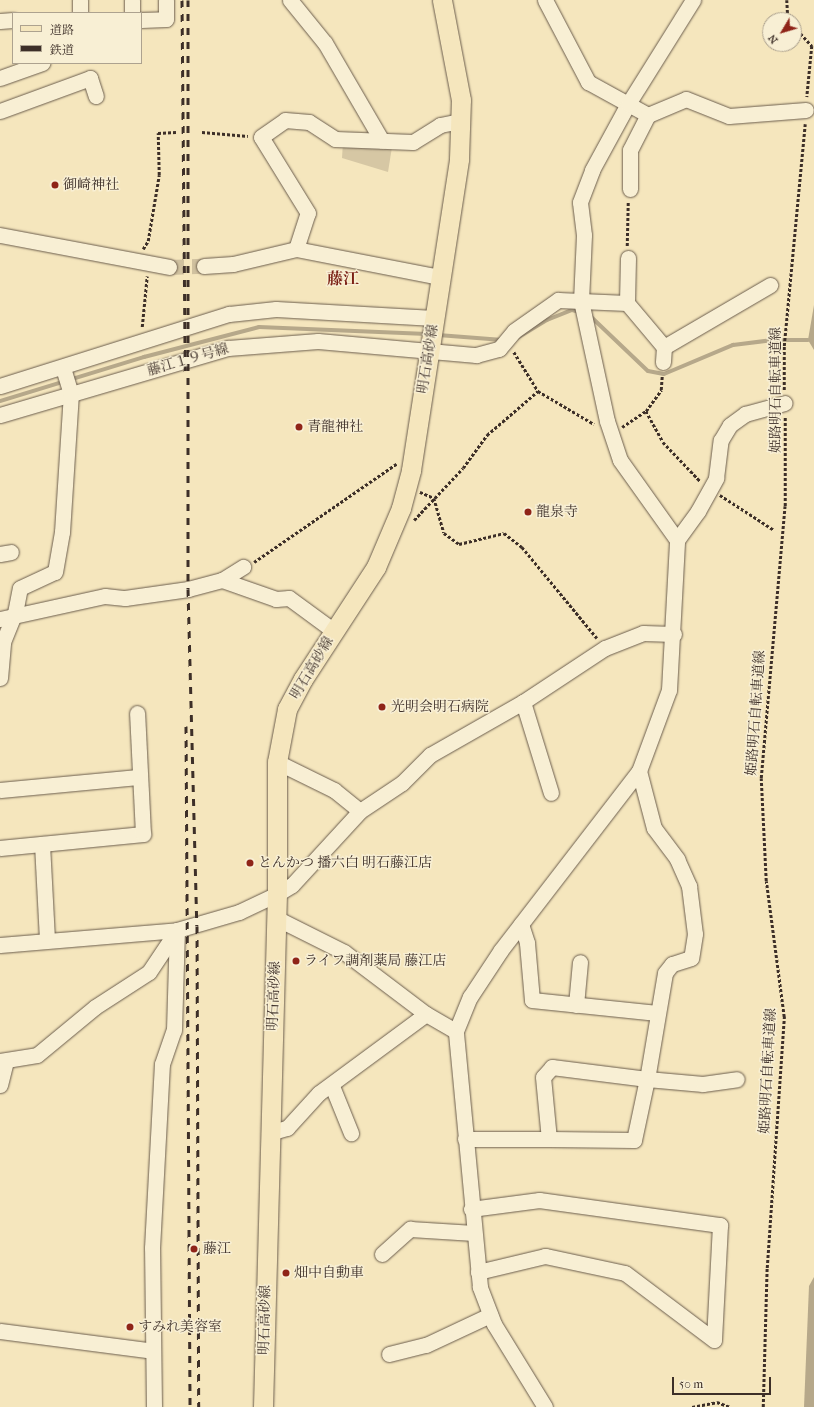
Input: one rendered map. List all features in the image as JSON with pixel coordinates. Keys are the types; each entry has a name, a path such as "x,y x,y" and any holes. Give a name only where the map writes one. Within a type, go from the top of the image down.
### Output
{"main road":[{"name":"明石高砂線","path":"263,1407 276,918 278,894 277,762 287,709 334,631 376,567 394,524 406,487 413,452 459,159 461,100 442,0"}],"street":[{"path":"80,0 80,12"},
{"path":"132,0 132,12"},
{"path":"142,20 166,19 166,0"},
{"path":"290,0 325,43 382,141"},
{"path":"545,0 588,82 648,115"},
{"path":"677,540 620,460 611,434 581,301 584,235 580,202 592,170 628,104 693,0"},
{"path":"0,20 12,20"},
{"path":"0,78 39,64"},
{"path":"0,111 90,78 96,96"},
{"path":"630,189 630,150 648,115 686,98 729,116 806,110"},
{"path":"296,249 308,213 261,137 285,120 309,122 335,139 413,142 440,125 460,120"},
{"path":"0,235 144,264 169,267"},
{"path":"204,266 233,264 296,249 440,277"},
{"path":"628,258 627,303 664,347 663,362"},
{"path":"664,347 770,285"},
{"path":"0,386 230,314 276,309 432,334 476,355 502,345 514,331 558,300 627,303"},
{"name":"藤江１９号線","path":"0,415 228,348 432,334"},
{"path":"0,678 3,642 15,613 20,588 55,572 62,532 71,394 63,367"},
{"path":"545,1407 490,1315 478,1272 471,1209 456,1031 470,997 521,924 639,771 669,690 674,634 677,540 716,478 721,440 730,425 746,414 784,403"},
{"path":"0,618 15,613 105,596 125,598 188,589 222,580 243,567"},
{"path":"222,580 276,599 289,598 334,631"},
{"path":"0,945 177,930 239,912 278,894 292,885 360,811 402,783 430,755 523,702 603,649 643,633 674,634"},
{"path":"523,702 551,792"},
{"path":"0,848 143,834 138,777 137,713"},
{"path":"277,762 334,790 360,811"},
{"path":"465,1139 634,1140 647,1079 665,973 672,964 692,958 695,934 689,886 676,859 654,828 639,771"},
{"path":"0,790 138,777"},
{"path":"42,844 48,940"},
{"path":"276,918 344,952 426,1014 456,1031"},
{"path":"521,924 527,943 532,1000 657,1013"},
{"path":"0,1085 3,1061 37,1055 95,1008 149,972 177,930"},
{"path":"154,1407 152,1248 162,1064 174,1030 177,930"},
{"path":"576,1005 580,962"},
{"path":"270,1133 287,1128 319,1093 332,1086 426,1014"},
{"path":"548,1139 543,1077 552,1067 647,1079 703,1084 737,1080"},
{"path":"332,1086 351,1133"},
{"path":"471,1209 540,1200 720,1225 714,1340 625,1273 545,1256 478,1272"},
{"path":"382,1254 410,1229 474,1233"},
{"path":"389,1354 426,1345 490,1315"},
{"path":"0,1331 153,1351"}],"path":[{"path":"787,0 788,12"},
{"name":"姫路明石自転車道線","path":"763,1407 767,1268 784,1017 766,881 760,778 785,506 785,329 812,46 802,35"},
{"path":"141,341 144,264 159,175 158,133 176,132"},
{"path":"202,132 261,137"},
{"path":"628,258 630,189"},
{"path":"502,345 512,349 538,391 611,434 646,410 661,390"},
{"path":"394,524 413,520 463,468 486,434 538,391"},
{"path":"646,410 663,442 710,488 774,530"},
{"path":"243,567 269,554 413,452"},
{"path":"406,487 434,498"},
{"path":"434,498 444,533 459,544 504,532 522,547 590,626 603,649"},
{"path":"692,1407 716,1402 730,1407"}],"shaded area":[{"path":"343,142 392,147 388,172 342,158"},
{"path":"814,305 814,350 808,340"},
{"path":"814,1277 814,1407 804,1407 809,1286"}],"waterway":[{"path":"512,341 547,320 572,310 580,312"},
{"path":"587,313 648,371 664,374 733,345 773,340 808,340"},
{"path":"0,401 144,357 259,327 427,334"},
{"path":"438,335 503,340"}],"tunnel":[{"path":"169,267 204,266"}],"railway":[{"path":"182,0 185,376"},
{"path":"188,0 188,589 197,926 199,1407"},
{"path":"186,726 190,1407"}],"place":[{"name":"御崎神社","path":"55,185"},
{"name":"青龍神社","path":"299,427"},
{"name":"龍泉寺","path":"528,512"},
{"name":"光明会明石病院","path":"382,707"},
{"name":"とんかつ 播六白 明石藤江店","path":"250,863"},
{"name":"ライフ調剤薬局 藤江店","path":"296,961"},
{"name":"藤江","path":"194,1249"},
{"name":"畑中自動車","path":"286,1273"},
{"name":"すみれ美容室","path":"130,1327"}],"district":[{"name":"藤江","path":"343,279"}]}
